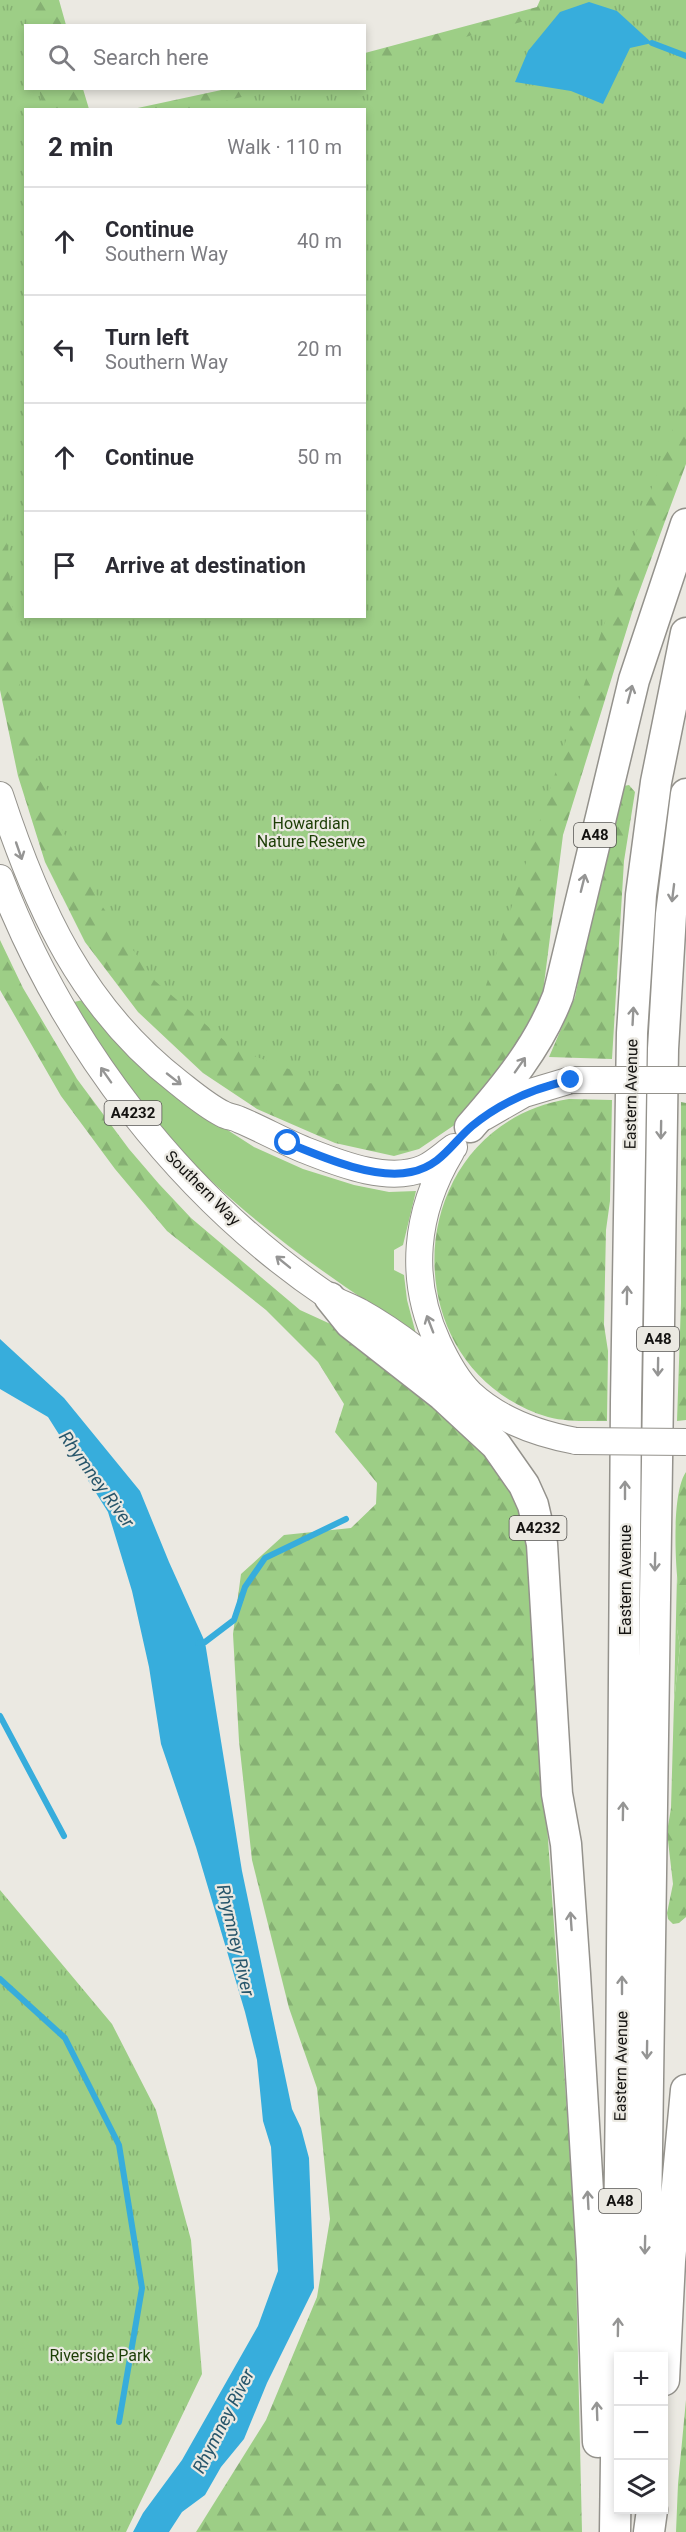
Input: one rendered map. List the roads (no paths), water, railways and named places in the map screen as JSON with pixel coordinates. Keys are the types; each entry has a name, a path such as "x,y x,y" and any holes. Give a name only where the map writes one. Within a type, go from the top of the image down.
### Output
{"highway":[{"name":"A48","path":"462,1137 506,1085 537,1040 558,996 634,680 686,524"},
{"name":"Eastern Avenue","path":"615,2532 632,1033 641,896 656,782 686,633"},
{"name":"Eastern Avenue","path":"644,2352 663,1049 671,914 686,794"},
{"name":"A4232","path":"330,1298 350,1323 426,1381 483,1432 506,1457 524,1485 533,1505 542,1544 557,1794 566,1844"},
{"name":"A48","path":"470,1393 521,1454 548,1507 553,1538 568,1795 566,1844 591,2246 598,2458 606,2532"},
{"path":"665,2352 670,2261 686,2090"},
{"path":"642,2514 642,2532"},
{"path":"649,2532 651,2514"}],"main road":[{"name":"A4232","path":"0,795 29,879 64,950 100,1004 122,1031 180,1084 224,1115 239,1119 288,1143 342,1163 375,1171 396,1174 426,1167 462,1137"},
{"name":"Southern Way","path":"0,878 12,909 54,997 138,1119 192,1180 233,1219 330,1298 361,1312 414,1349 470,1393 517,1424 576,1441 686,1442"},
{"path":"470,1393 444,1356 433,1333 425,1313 419,1283 420,1230 432,1190 462,1137 494,1110 524,1094 571,1080 686,1080"}],"water":[{"path":"589,2 617,11 652,43 630,48 603,104 571,91 515,82 528,51 560,12"},
{"name":"Rhymney River","path":"0,1339 64,1398 140,1491 205,1642 242,1871 292,2109 301,2128 309,2158 314,2288 267,2383 244,2439 221,2467 205,2495 182,2512 169,2532 133,2532 143,2513 182,2460 258,2326 278,2271 271,2147 263,2121 257,2060 245,2012 196,1847 161,1744 149,1667 132,1591 108,1512 48,1417 0,1389"}],"waterway":[{"path":"652,43 686,56"},
{"path":"198,1643 205,1642 234,1620 245,1587 265,1558 346,1519"},
{"path":"0,1716 64,1836"},
{"path":"0,1979 65,2038 119,2145 142,2288 119,2422"}],"park label":[{"name":"Howardian Nature Reserve","path":"311,832"},
{"name":"Riverside Park","path":"100,2355"}]}
